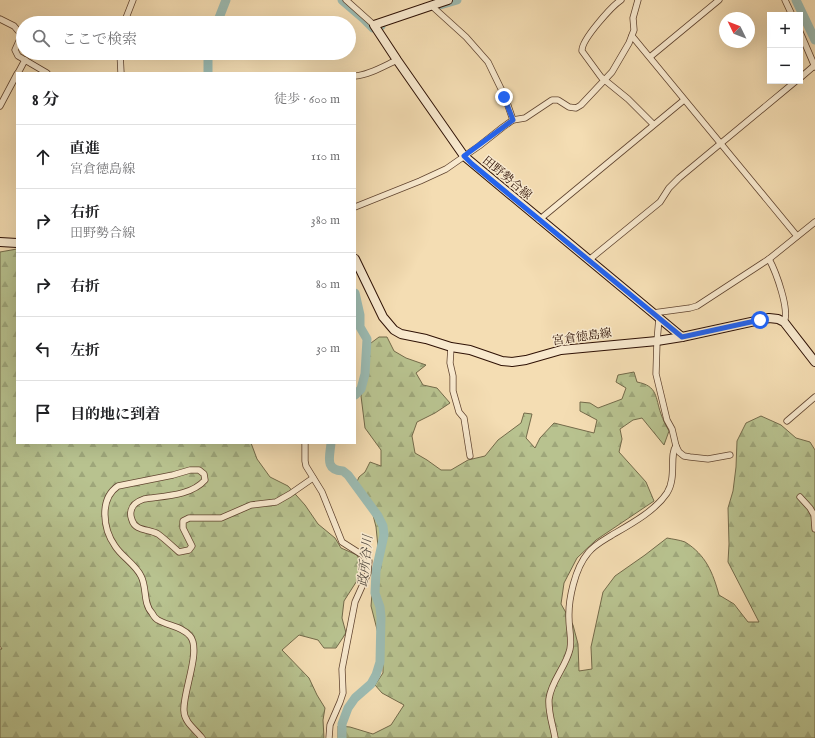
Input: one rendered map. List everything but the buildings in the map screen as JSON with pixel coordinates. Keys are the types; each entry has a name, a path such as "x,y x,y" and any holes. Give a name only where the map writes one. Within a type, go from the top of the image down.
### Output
{"main road":[{"path":"374,24 432,6 445,0"},
{"name":"田野勢合線","path":"374,24 397,60 464,156 539,220 682,337"},
{"path":"0,242 16,243"},
{"name":"宮倉徳島線","path":"356,261 383,317 394,330 401,334 426,339 451,347 470,350 502,361 512,362 526,360 561,350 657,341 682,337 769,318 778,319 784,322"},
{"path":"784,322 815,362"}],"street":[{"path":"126,16 132,0"},
{"path":"346,0 374,24"},
{"path":"622,0 617,3 602,20 585,41 582,48 585,56 605,80 628,99 653,124"},
{"path":"356,207 446,169 513,120 525,118 552,100 558,100 569,107 576,108 582,105 612,72 632,36 634,30 633,18 638,0"},
{"path":"650,57 719,0"},
{"path":"785,0 791,12"},
{"path":"432,6 466,37 488,62 513,120"},
{"path":"0,19 16,28"},
{"path":"632,36 797,236"},
{"path":"803,39 815,66 803,76"},
{"path":"18,72 25,60 45,72"},
{"path":"120,60 121,72"},
{"path":"356,76 377,70 397,60"},
{"path":"0,106 16,76"},
{"path":"589,260 660,202 669,188 679,178 792,84"},
{"path":"539,220 653,124 684,100"},
{"path":"730,455 708,459 684,456 679,452 672,429 667,420 656,374 656,315 697,306 769,259 815,222"},
{"path":"769,259 786,305 787,317 784,322"},
{"path":"451,347 450,363 453,376 453,391 459,412 464,418 470,456"},
{"path":"787,421 815,397"},
{"path":"305,444 306,466 322,492 342,542 364,556 368,561 368,573 355,602 342,668 343,693 330,725 329,738"},
{"path":"555,738 549,713 549,698 556,679 570,650 570,598 573,584 581,564 587,553 600,542 653,508 667,493 674,471 673,450 676,446"},
{"path":"202,738 185,717 184,710 191,673 194,649 193,640 184,630 158,620 150,612 142,578 138,571 114,546 108,532 105,520 106,502 113,489 118,486 190,470 199,470 204,474 206,480 200,486 184,492 138,501 131,508 130,514 132,523 141,529 154,532 159,535 182,553 189,550 192,546 183,528 183,521 189,518 221,518 251,505 276,502 313,478"},
{"path":"800,497 814,515 815,529"}],"green space":[{"path":"16,249 16,444 251,444 257,459 270,477 288,486 305,505 318,524 335,538 341,548 357,555 362,565 360,576 344,601 342,618 346,633 336,648 324,648 318,640 299,635 282,650 309,678 325,708 323,720 324,738 0,738 0,649 2,649 0,646 0,252"},
{"path":"379,337 387,337 394,351 406,358 426,365 416,373 423,385 437,388 450,403 417,422 412,436 415,453 441,470 451,470 468,460 485,456 498,440 521,423 524,413 532,414 526,438 535,448 540,438 554,423 594,433 597,420 580,411 580,402 590,403 598,408 622,399 626,388 616,382 618,375 634,372 637,382 649,386 655,393 662,416 669,431 664,445 642,418 633,420 620,429 622,439 619,452 646,482 654,501 596,540 577,558 564,583 561,604 573,625 578,644 579,671 592,669 591,647 603,592 615,576 667,538 685,542 692,547 708,565 719,595 734,604 748,622 759,622 728,562 728,508 733,491 737,441 746,423 761,416 781,425 796,438 810,442 815,450 815,738 338,738 338,726 350,727 373,734 391,725 404,705 382,693 375,685 383,673 383,653 371,606 373,582 381,568 376,527 372,511 354,489 359,477 365,472 370,462 381,466 381,450 365,428 361,396 367,374 367,346"}],"waterway":[{"path":"220,16 226,0"},
{"path":"342,0 373,28 381,26"},
{"path":"440,5 457,0"},
{"path":"796,0 815,40"},
{"path":"208,60 208,72"},
{"name":"政所谷川","path":"356,297 360,315 360,327 367,339 365,374 361,389 356,394"},
{"name":"政所谷川","path":"331,444 329,457 331,465 333,468 343,471 348,475 378,516 383,526 384,535 376,571 375,593 380,607 381,617 380,662 376,675 371,684 355,698 348,708 342,724 342,738"}],"route":[{"path":"504,97 513,120 464,156 472,164 682,337 760,320"}]}
